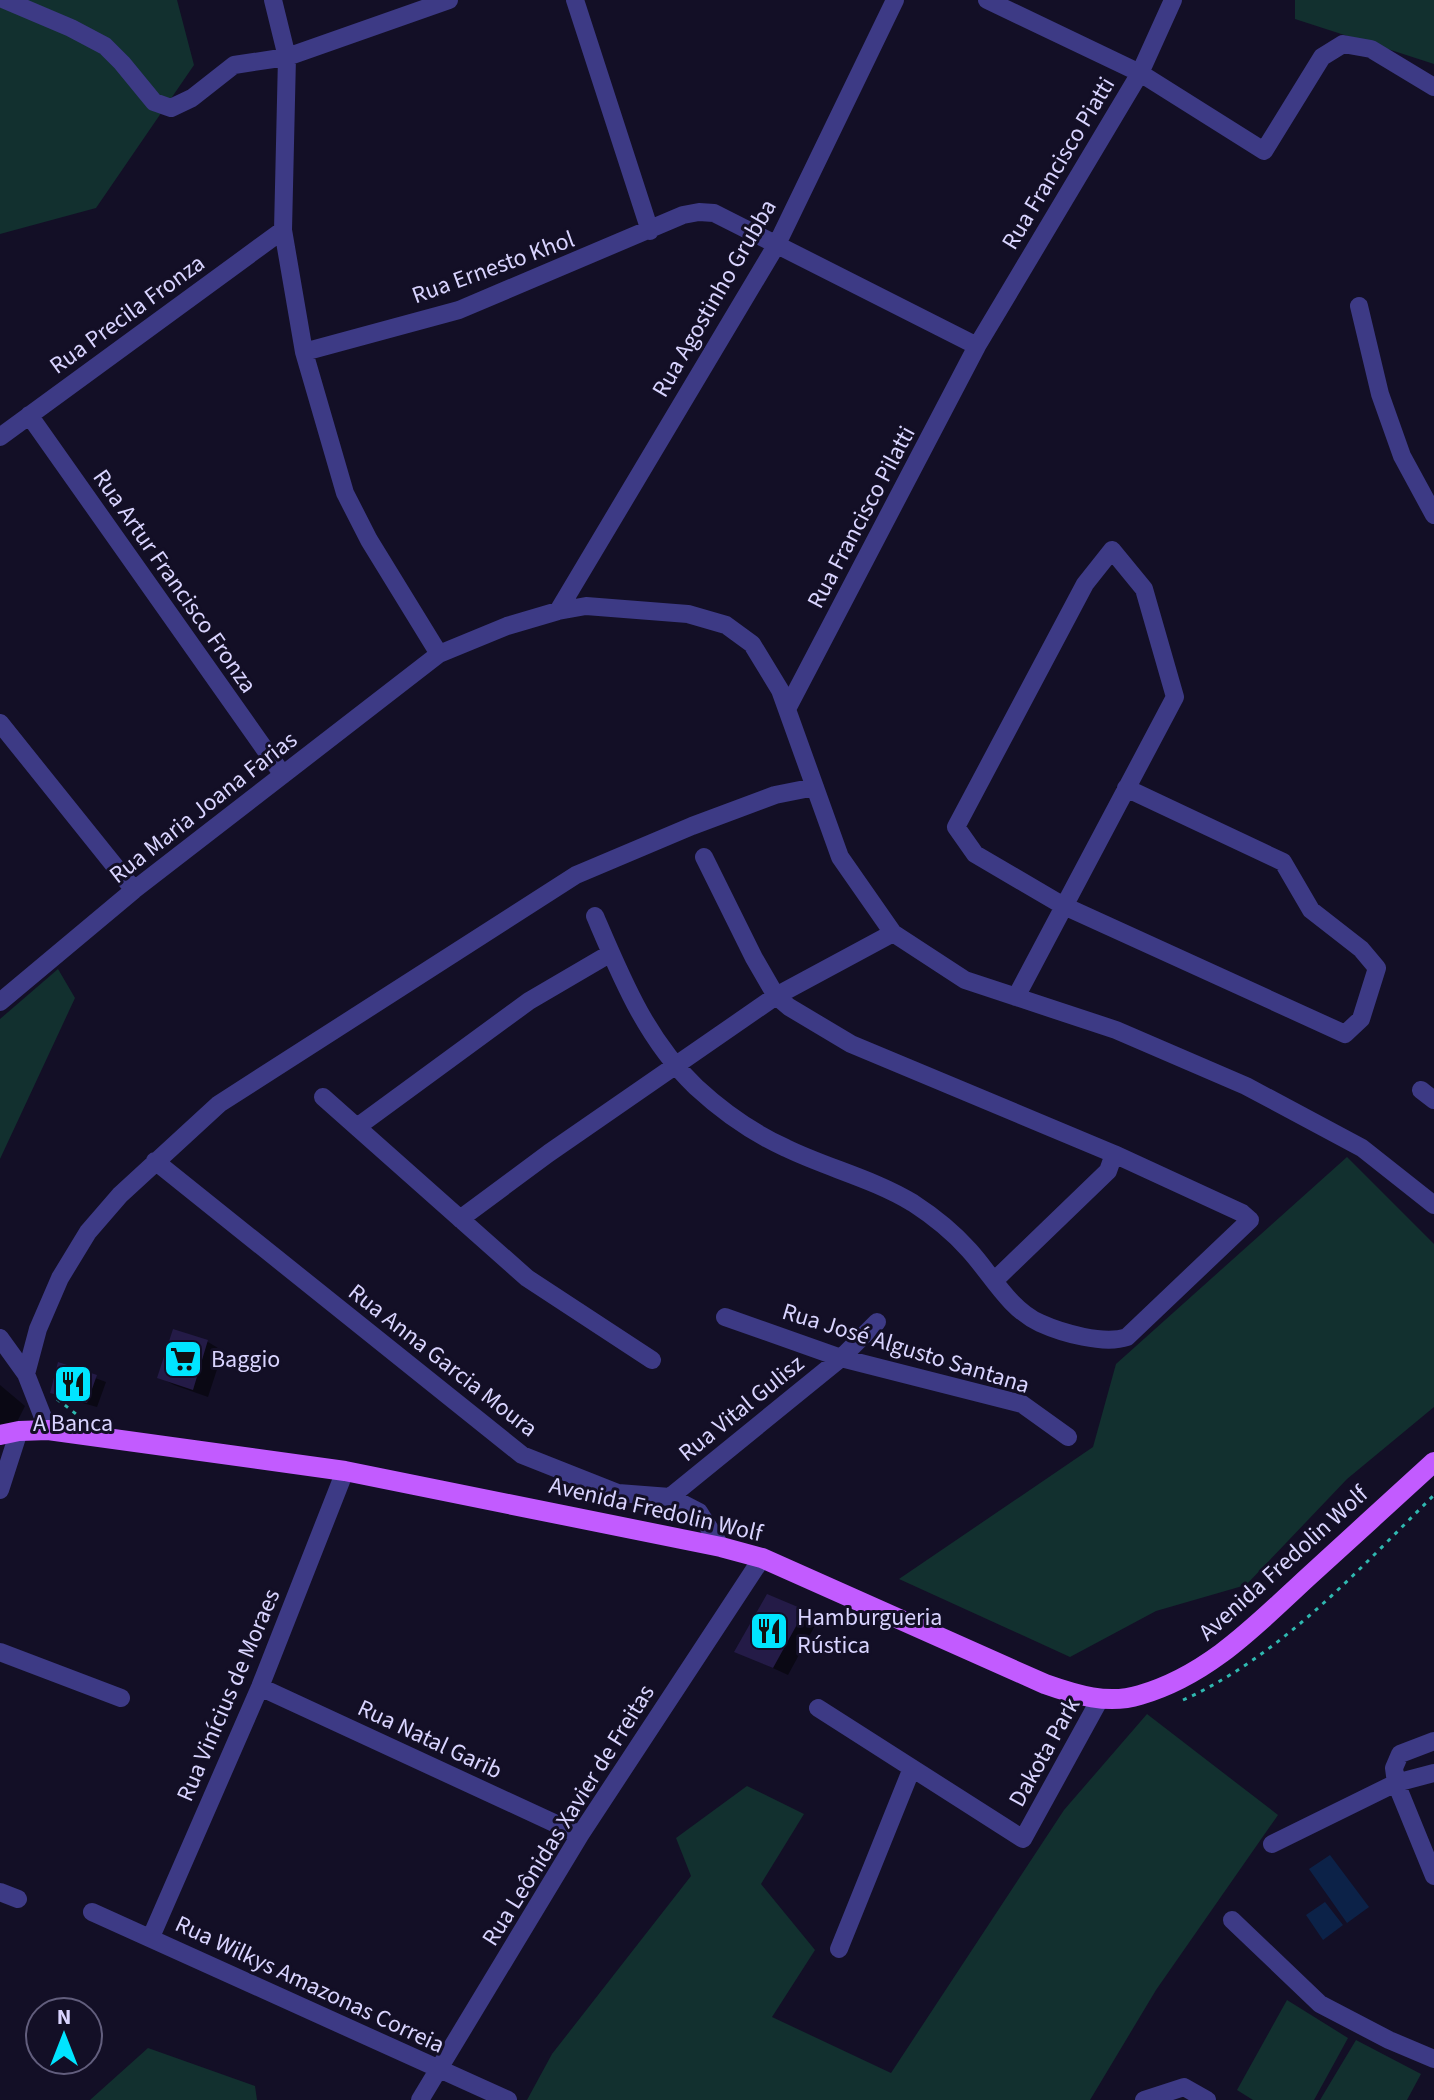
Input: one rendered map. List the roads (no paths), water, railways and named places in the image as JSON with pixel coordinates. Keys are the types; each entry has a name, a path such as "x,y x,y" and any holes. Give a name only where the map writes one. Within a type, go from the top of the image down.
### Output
{"main road":[{"name":"Avenida Fredolin Wolf","path":"10,1433 48,1430 345,1471 721,1547 762,1558 1045,1684 1078,1696 1100,1699 1139,1696 1198,1671 1239,1641 1434,1462"}],"street":[{"path":"5,0 105,46 154,102 171,108 192,98 234,65 287,57 449,0"},
{"path":"273,0 287,57 283,230 304,352 345,493 369,540 439,654"},
{"path":"575,0 650,231"},
{"name":"Rua Agostinho Grubba","path":"558,611 777,244 895,0"},
{"path":"987,0 1140,73 1264,151 1322,57 1343,44 1371,49 1434,87"},
{"name":"Rua Francisco Piatti","path":"977,346 1140,73 1173,0"},
{"name":"Rua Ernesto Khol","path":"304,352 459,310 683,215 699,212 714,213 977,346"},
{"name":"Rua Precila Fronza","path":"0,437 283,230"},
{"path":"1359,306 1380,394 1402,456 1434,515"},
{"name":"Rua Francisco Pilatti","path":"787,709 977,346"},
{"name":"Rua Artur Francisco Fronza","path":"29,415 283,775"},
{"path":"1016,997 1062,905 1175,697 1144,589 1112,550 1085,584 956,827 975,854 1062,905 1345,1034 1361,1019 1377,968 1361,949 1311,910 1283,862 1126,788"},
{"name":"Rua Maria Joana Farias","path":"0,1002 134,890 439,654 507,626 586,606 688,614 726,625 752,644 780,690 840,857 893,933"},
{"path":"0,723 134,890"},
{"path":"26,1374 38,1329 60,1278 88,1232 120,1195 219,1104 576,875 775,795 815,787"},
{"path":"595,916 634,1005 676,1066 716,1104 785,1148 890,1190 913,1203 951,1232 1023,1314 1041,1324 1103,1341 1127,1337 1250,1220 1242,1213 1114,1154 851,1044 789,1007 776,996 734,921 704,857"},
{"path":"460,1219 549,1153 776,996 893,933 965,980 1116,1030 1246,1086 1362,1148 1434,1205"},
{"path":"357,1127 529,1001 611,953"},
{"path":"323,1097 527,1278 652,1360"},
{"path":"994,1281 1108,1171 1114,1154"},
{"name":"Rua Anna Garcia Moura","path":"155,1161 522,1455 618,1493 670,1497 699,1512 721,1547"},
{"name":"Rua José Algusto Santana","path":"725,1317 841,1358 1022,1404 1068,1437"},
{"name":"Rua Vital Gulisz","path":"670,1497 841,1358 877,1322"},
{"path":"0,1338 26,1374 48,1430"},
{"path":"0,1490 10,1433"},
{"name":"Rua Vinícius de Moraes","path":"151,1937 260,1687 345,1471"},
{"name":"Rua Leônidas Xavier de Freitas","path":"420,2100 580,1835 762,1558"},
{"path":"0,1652 121,1698"},
{"name":"Rua Natal Garib","path":"260,1687 580,1835"},
{"name":"Dakota Park","path":"818,1708 1023,1839 1100,1699"},
{"path":"1434,1741 1400,1754 1394,1768 1396,1783 1434,1876"},
{"path":"839,1949 912,1768"},
{"path":"1272,1844 1396,1783 1434,1773"},
{"path":"0,1892 18,1899"},
{"name":"Rua Wilkys Amazonas Correia","path":"92,1912 508,2100"},
{"path":"1232,1920 1320,2004 1389,2040 1434,2059"},
{"path":"1144,2100 1184,2087 1207,2100"}],"water":[{"path":"1330,1855 1369,1907 1347,1923 1309,1869"},
{"path":"1325,1902 1343,1925 1323,1940 1306,1915"}],"place":[{"name":"Baggio","path":"183,1359"},
{"name":"A Banca","path":"73,1384"},
{"name":"Hamburgueria Rústica","path":"769,1631"}]}
